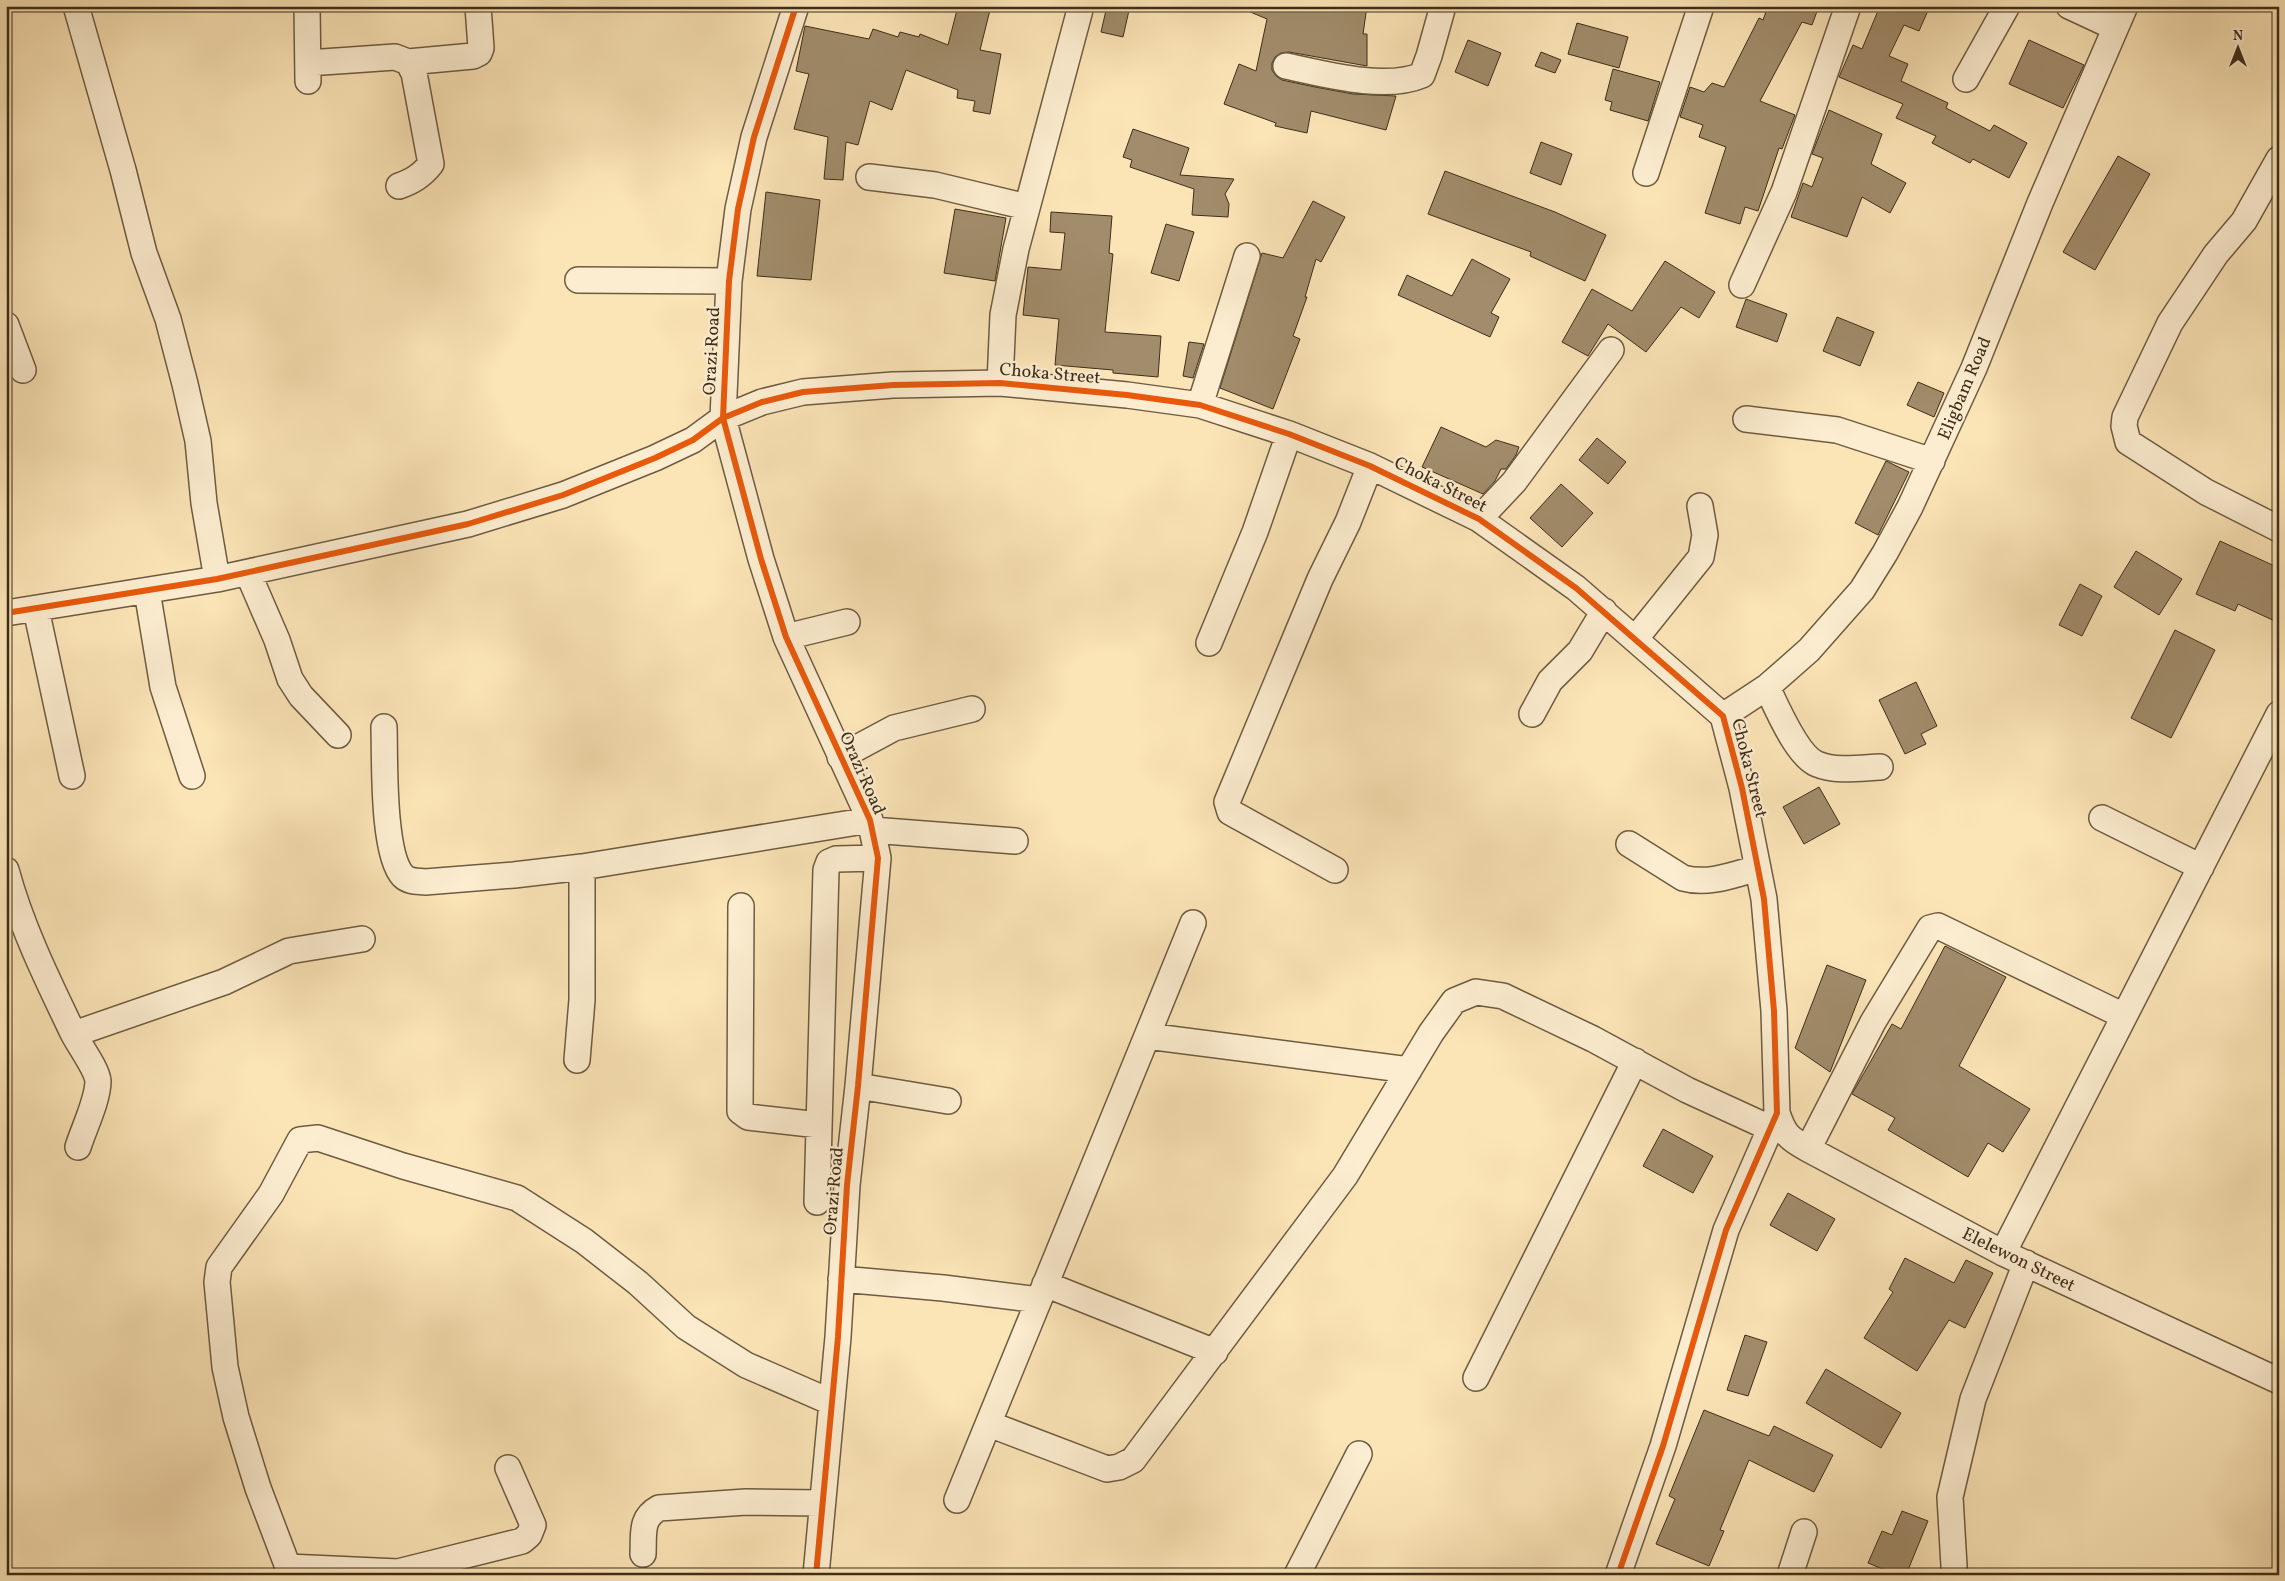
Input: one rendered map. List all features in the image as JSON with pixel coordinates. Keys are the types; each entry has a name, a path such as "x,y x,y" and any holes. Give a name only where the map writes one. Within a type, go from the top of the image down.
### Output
{"street":[{"path":"76,6 83,38 124,170 144,253 168,319 185,384 198,441 204,503 217,579"},
{"path":"307,6 308,72 395,57 408,62 473,56 479,53 481,48 478,6"},
{"name":"Orazi Road","path":"796,6 754,137 738,209 729,281 723,418 761,559 786,638 871,825 878,858 858,1086 847,1185 816,1575"},
{"path":"1000,383 1003,315 1016,249 1081,6"},
{"path":"1286,66 1335,76 1377,81 1410,80 1422,75 1443,6"},
{"path":"1646,174 1701,6"},
{"path":"1742,286 1784,192 1848,6"},
{"path":"1966,79 2007,6"},
{"path":"2069,6 2120,17"},
{"name":"Eligbam Road","path":"1723,716 1767,687 1809,650 1862,590 1885,553 1932,462 1974,368 2040,203 2120,17"},
{"path":"399,186 413,182 431,164 414,73 408,62"},
{"path":"2279,159 2244,221 2216,254 2170,323 2129,408 2124,426 2128,442 2206,492 2279,529"},
{"path":"869,177 935,185 1027,207"},
{"path":"1200,405 1247,256"},
{"path":"578,280 729,281"},
{"path":"6,326 23,370"},
{"path":"1479,519 1514,482 1611,350"},
{"name":"Choka Street","path":"6,613 217,579 468,524 563,495 655,458 693,440 723,418 762,402 803,392 893,385 1000,383 1128,395 1200,405 1289,434 1370,466 1479,519 1576,588 1636,638 1723,716 1742,788 1764,898 1774,1011 1775,1121"},
{"path":"1746,419 1838,430 1932,462"},
{"path":"1209,643 1255,532 1289,434"},
{"path":"1334,870 1230,812 1227,802 1320,579 1348,522 1370,466"},
{"path":"1636,638 1701,557 1705,535 1700,506"},
{"path":"248,572 277,640 290,679 301,696 338,735"},
{"path":"147,591 163,687 192,776"},
{"path":"36,609 72,776"},
{"path":"1532,714 1550,681 1580,651 1604,611"},
{"path":"786,638 847,622"},
{"path":"1767,687 1784,724 1800,748 1816,764 1839,768 1880,767"},
{"path":"840,757 894,728 972,709"},
{"path":"2003,1253 2279,714"},
{"path":"384,727 388,827 396,864 404,876 411,880 425,882 582,867 871,825 1015,841"},
{"path":"2102,818 2201,867"},
{"path":"1629,844 1683,878 1693,881 1721,878 1758,868"},
{"path":"817,1202 826,870 829,862 836,859 878,858"},
{"path":"577,1060 582,1000 582,867"},
{"path":"6,870 12,892 34,948 74,1034 98,1079 97,1092 78,1147"},
{"path":"741,906 740,1111 748,1117 819,1125"},
{"path":"957,1500 1193,923"},
{"path":"1808,1149 1873,1022 1930,928 1934,926 1938,926 2124,1016"},
{"path":"74,1034 224,982 289,951 362,939"},
{"path":"989,1424 1107,1469 1119,1467 1133,1460 1345,1176 1409,1070 1454,1001 1476,992 1503,996 1593,1039 1687,1090 1775,1121 1726,1230 1663,1446 1618,1575"},
{"path":"1147,1036 1409,1070"},
{"path":"1476,1378 1635,1061"},
{"path":"858,1086 948,1101"},
{"name":"Elelewon Street","path":"1775,1121 1791,1139 1808,1149 2003,1253 2279,1381"},
{"path":"508,1468 533,1525 529,1534 522,1541 398,1572 290,1571 258,1488 236,1417 225,1367 217,1282 218,1266 271,1194 300,1140 318,1138 403,1166 517,1198 584,1241 638,1283 686,1327 746,1365 831,1402"},
{"path":"1954,1566 1950,1497 1958,1461 1974,1399 2026,1263"},
{"path":"841,1279 943,1288 1042,1292 1215,1352"},
{"path":"1297,1575 1359,1454"},
{"path":"643,1554 645,1522 650,1513 660,1508 746,1502 821,1503"},
{"path":"1790,1575 1804,1532"}],"building":[{"path":"958,6 991,6 980,50 1001,54 990,114 973,111 975,101 957,98 958,90 906,70 892,110 870,101 858,145 846,142 843,180 824,179 828,137 794,129 809,74 796,71 805,26 869,39 873,29 898,37 900,32 919,37 920,34 948,45"},
{"path":"1107,6 1130,6 1123,37 1101,32"},
{"path":"1236,6 1367,6 1363,34 1367,34 1367,66 1289,52 1281,53 1275,57 1272,63 1272,70 1282,80 1315,87 1353,94 1396,96 1386,130 1311,111 1307,133 1275,126 1276,123 1224,104 1239,64 1256,71 1267,19"},
{"path":"1765,6 1819,6 1812,25 1802,22 1760,101 1795,115 1782,149 1779,148 1758,211 1745,207 1740,224 1705,213 1726,147 1699,137 1703,125 1680,117 1690,87 1704,92 1712,83 1724,87 1759,18 1763,20 1767,9"},
{"path":"1880,6 1930,6 1919,31 1904,25 1889,56 1908,64 1901,81 1948,103 1946,108 1990,131 1994,125 2027,143 2009,178 1973,159 1970,163 1932,143 1936,136 1896,118 1903,104 1839,77 1853,45 1862,49"},
{"path":"1577,23 1628,37 1619,68 1568,54"},
{"path":"1468,40 1501,53 1488,86 1455,72"},
{"path":"2029,40 2084,65 2063,108 2009,84"},
{"path":"1541,52 1561,60 1555,73 1535,66"},
{"path":"1613,69 1660,82 1648,121 1610,110 1612,102 1605,100"},
{"path":"1829,110 1882,134 1871,164 1906,183 1890,213 1862,197 1847,237 1791,217 1803,183 1812,187 1823,158 1812,154"},
{"path":"1133,129 1189,148 1180,175 1234,179 1225,194 1229,204 1228,217 1192,215 1194,189 1130,167 1132,160 1123,157"},
{"path":"1541,142 1572,154 1561,185 1530,173"},
{"path":"2118,156 2150,174 2095,270 2063,252"},
{"path":"1445,171 1555,212 1606,235 1585,281 1530,256 1531,252 1428,214"},
{"path":"766,192 820,200 811,280 757,276"},
{"path":"1313,201 1345,217 1321,262 1316,259 1305,297 1307,297 1293,336 1300,339 1273,409 1220,388 1262,253 1283,258"},
{"path":"955,209 1006,218 995,281 944,273"},
{"path":"1051,212 1112,216 1109,253 1113,254 1105,332 1161,336 1158,377 1113,373 1113,370 1055,365 1059,319 1023,315 1028,267 1061,270 1065,233 1050,232"},
{"path":"1166,224 1194,232 1179,281 1151,273"},
{"path":"1472,259 1510,279 1491,313 1499,317 1490,337 1398,295 1407,275 1452,296"},
{"path":"1665,261 1715,292 1699,318 1681,307 1646,352 1608,324 1588,356 1562,342 1592,289 1632,311"},
{"path":"1746,299 1787,314 1777,342 1736,327"},
{"path":"1837,317 1874,332 1860,366 1823,351"},
{"path":"1189,342 1204,344 1193,378 1183,376"},
{"path":"1918,382 1944,393 1934,417 1907,405"},
{"path":"1441,427 1486,447 1496,440 1519,447 1506,469 1501,469 1495,481 1483,494 1422,467"},
{"path":"1597,438 1626,462 1608,484 1579,460"},
{"path":"1886,461 1909,472 1878,535 1855,523"},
{"path":"1561,484 1593,513 1562,547 1530,518"},
{"path":"2220,541 2279,568 2279,623 2238,604 2235,611 2196,594"},
{"path":"2136,551 2182,579 2159,615 2114,587"},
{"path":"2080,584 2102,596 2082,636 2059,625"},
{"path":"2175,630 2215,650 2171,738 2131,718"},
{"path":"1916,682 1937,726 1921,734 1926,744 1905,754 1879,700"},
{"path":"1819,787 1840,824 1804,844 1783,807"},
{"path":"1945,946 2006,977 1959,1066 2030,1109 2003,1152 1988,1143 1968,1177 1888,1130 1895,1118 1852,1094 1892,1024 1901,1029"},
{"path":"1827,965 1866,980 1830,1072 1795,1048"},
{"path":"1663,1129 1713,1156 1693,1193 1643,1166"},
{"path":"1788,1193 1835,1219 1817,1251 1770,1225"},
{"path":"1905,1258 1954,1283 1966,1260 1993,1273 1965,1328 1949,1320 1917,1371 1864,1338 1893,1292 1889,1289"},
{"path":"1745,1335 1767,1342 1748,1396 1727,1390"},
{"path":"1826,1369 1901,1413 1881,1448 1806,1403"},
{"path":"1704,1410 1769,1436 1774,1426 1833,1455 1814,1492 1749,1460 1720,1530 1724,1531 1709,1566 1656,1544 1675,1499 1669,1496"},
{"path":"1902,1511 1928,1521 1906,1575 1897,1575 1868,1563 1882,1531 1892,1535"}],"cycle path":[{"path":"796,6 754,137 738,209 729,281 723,418 761,559 786,637 870,820 878,858 858,1086 847,1185 838,1337 816,1575"},
{"path":"6,613 217,579 468,524 563,495 655,458 693,440 723,418 762,402 803,392 893,385 1000,383 1127,395 1200,405 1289,434 1370,466 1479,519 1576,588 1723,716 1742,788 1764,899 1774,1011 1777,1113 1726,1230 1663,1446 1618,1575"}]}
